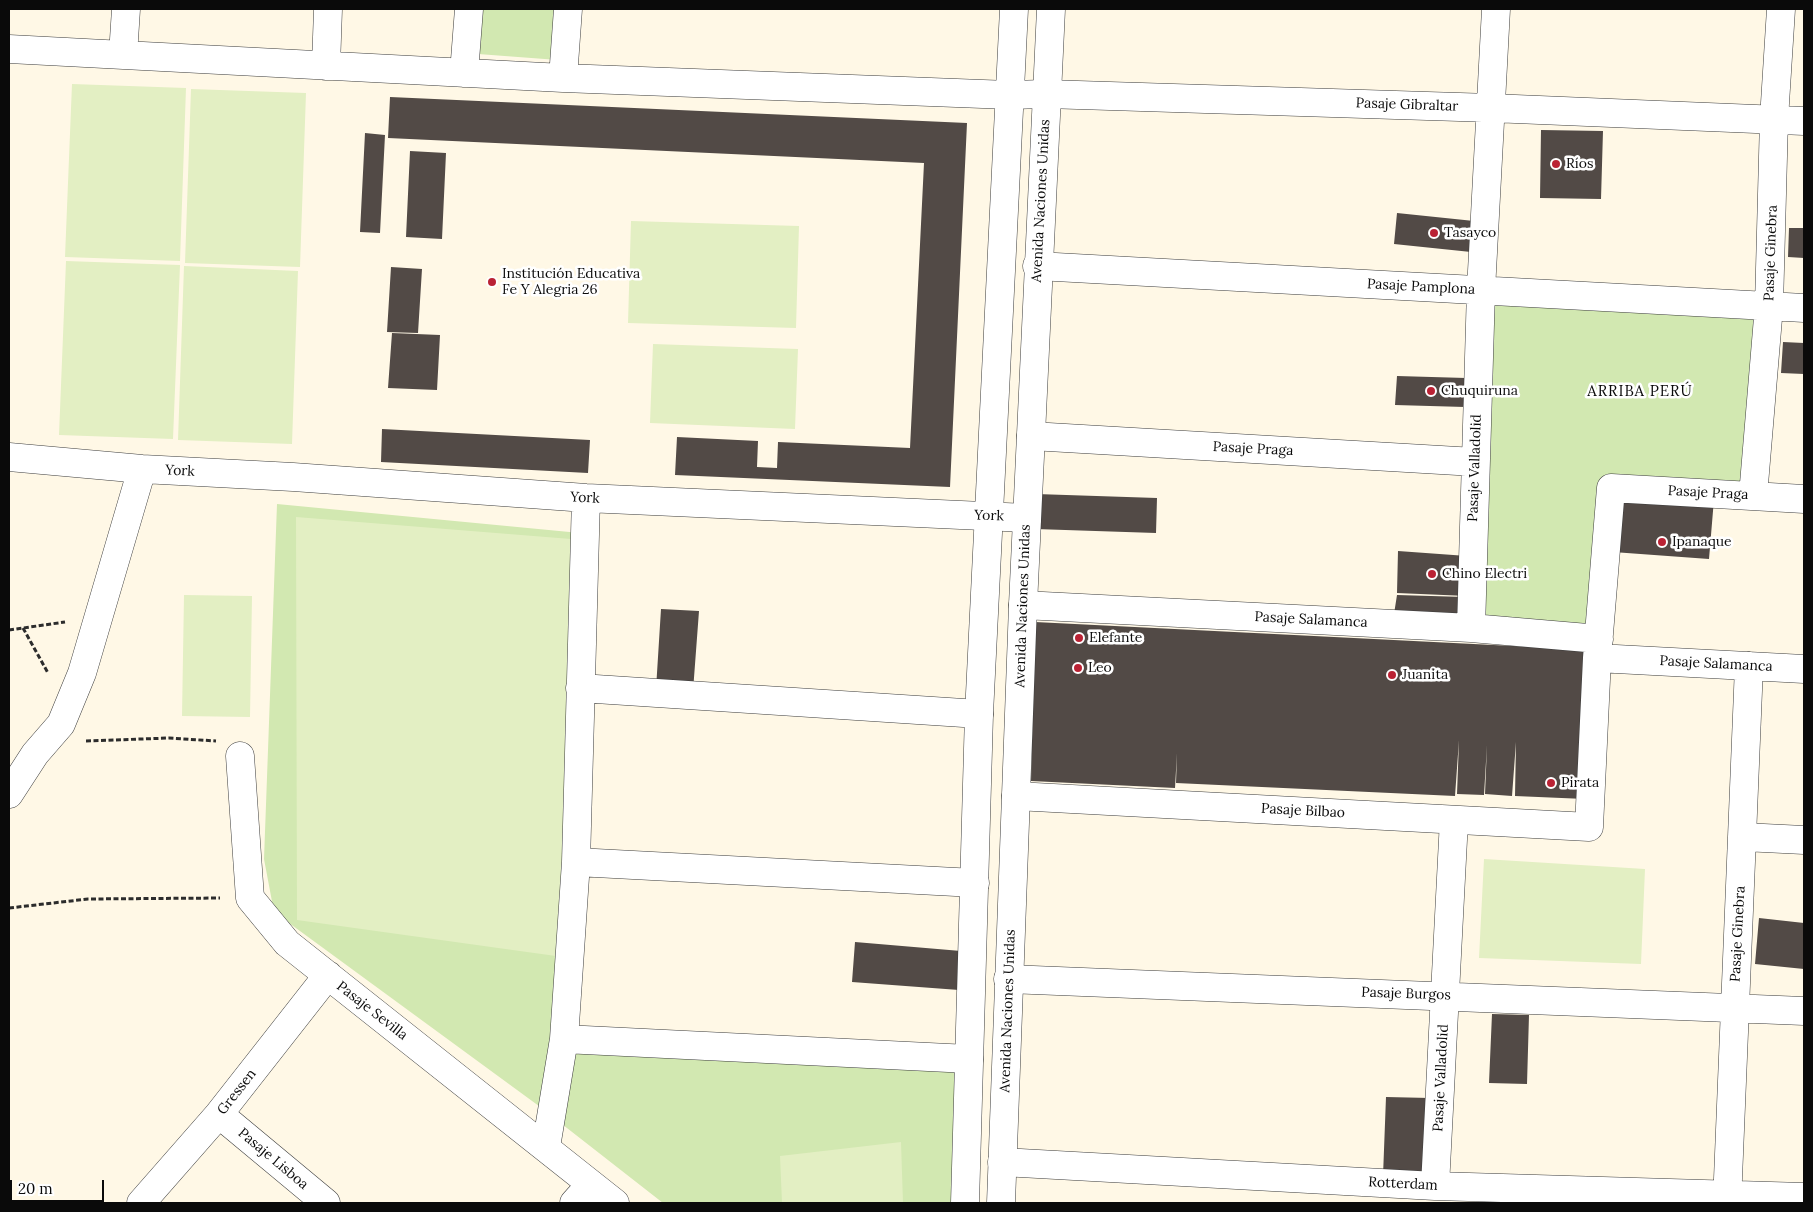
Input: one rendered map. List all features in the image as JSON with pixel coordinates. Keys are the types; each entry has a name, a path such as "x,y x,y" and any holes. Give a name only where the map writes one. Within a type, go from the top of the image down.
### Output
{"street":[{"path":"123,55 126,9"},
{"path":"326,66 328,9"},
{"path":"464,73 469,9"},
{"path":"563,78 568,9"},
{"path":"965,1203 979,714 1014,9"},
{"name":"Avenida Naciones Unidas","path":"1001,1203 1022,605 1051,9"},
{"name":"Pasaje Valladolid","path":"1471,628 1474,462 1496,9"},
{"name":"Pasaje Ginebra","path":"1753,496 1770,306 1774,120 1781,9"},
{"name":"Pasaje Gibraltar","path":"9,49 563,78 1009,95 1046,94 1491,108 1804,121"},
{"name":"Pasaje Pamplona","path":"1037,266 1804,308"},
{"name":"Pasaje Praga","path":"1031,436 1474,462"},
{"name":"York","path":"9,457 142,469 586,498 1027,518"},
{"path":"9,794 35,754 61,724 82,673 142,469"},
{"name":"Pasaje Praga","path":"1598,648 1611,488 1804,499"},
{"path":"546,1147 564,1039 576,862 586,498"},
{"name":"Pasaje Salamanca","path":"1022,605 1471,628 1598,648 1750,666 1804,669"},
{"name":"Pasaje Bilbao","path":"1016,796 1589,827 1598,648"},
{"name":"Pasaje Ginebra","path":"1727,1198 1750,666"},
{"path":"580,688 979,714"},
{"path":"240,756 250,898"},
{"name":"Pasaje Valladolid","path":"1435,1186 1454,820"},
{"path":"1743,836 1804,840"},
{"path":"576,862 975,883"},
{"name":"Pasaje Sevilla","path":"250,898 287,943 546,1147 582,1193 615,1203"},
{"name":"Gressen","path":"140,1203 219,1114 328,976"},
{"name":"Pasaje Burgos","path":"1008,979 1804,1011"},
{"path":"564,1039 970,1059"},
{"name":"Pasaje Lisboa","path":"219,1114 326,1203"},
{"name":"Rotterdam","path":"1002,1162 1435,1186 1727,1198 1804,1197"}],"path":[{"path":"9,630 58,624 101,610"},
{"path":"23,628 48,671 49,680"},
{"path":"89,742 169,738 214,740 240,756"},
{"path":"9,908 88,899 250,898"}],"green space":[{"path":"480,9 561,9 558,60 478,54"},
{"path":"72,84 186,88 180,261 65,257"},
{"path":"191,89 306,93 300,267 185,263"},
{"path":"631,221 799,226 796,328 628,323"},
{"path":"66,261 180,265 173,439 59,435"},
{"path":"184,266 298,271 292,444 178,440"},
{"path":"1485,302 1761,320 1748,490 1606,482 1593,632 1476,622"},
{"path":"653,344 798,349 795,429 650,423"},
{"path":"277,504 580,533 567,960 543,1109 274,912 264,859"},
{"path":"296,517 571,539 563,957 297,920"},
{"path":"184,595 252,596 250,717 182,716"},
{"path":"1484,859 1645,869 1641,964 1479,958"},
{"path":"570,1043 959,1060 955,1203 663,1203 558,1121"},
{"path":"901,1142 903,1203 782,1203 780,1156"}],"building":[{"path":"390,97 967,123 950,487 675,475 677,437 758,441 757,467 777,468 778,442 910,448 924,163 388,138"},
{"path":"1541,130 1603,131 1601,199 1540,198"},
{"path":"365,133 385,135 380,233 360,232"},
{"path":"410,151 446,153 442,239 406,237"},
{"name":"Tasayco","path":"1397,213 1474,221 1471,252 1394,244"},
{"path":"1789,228 1804,228 1804,258 1788,257"},
{"path":"391,267 422,269 418,333 387,332"},
{"path":"392,333 440,335 437,390 388,388"},
{"path":"1783,342 1804,343 1804,374 1781,373"},
{"name":"Chuquiruna","path":"1397,376 1466,378 1465,407 1395,405"},
{"path":"382,429 590,440 588,473 381,462"},
{"path":"1615,491 1714,499 1709,559 1613,552"},
{"path":"1036,494 1157,498 1156,533 1035,529"},
{"name":"Chino Electri","path":"1398,551 1467,556 1467,596 1397,593"},
{"path":"1397,595 1465,597 1466,617 1394,614"},
{"path":"661,609 699,611 693,691 656,689"},
{"path":"1035,622 1593,650 1585,799 1515,796 1516,742 1512,796 1485,794 1487,745 1484,795 1457,794 1459,740 1455,796 1176,783 1177,753 1175,788 1031,781"},
{"path":"1759,918 1804,923 1804,969 1755,964"},
{"path":"855,942 961,951 959,990 852,982"},
{"path":"1492,1014 1529,1015 1527,1084 1489,1083"},
{"path":"1386,1097 1430,1098 1427,1178 1383,1176"}],"place":[{"name":"Ríos","path":"1556,164"},
{"name":"Tasayco","path":"1434,233"},
{"name":"Institución Educativa Fe Y Alegria 26","path":"492,282"},
{"name":"Chuquiruna","path":"1431,391"},
{"name":"Ipanaque","path":"1662,542"},
{"name":"Chino Electri","path":"1432,574"},
{"name":"Elefante","path":"1079,638"},
{"name":"Leo","path":"1078,668"},
{"name":"Juanita","path":"1392,675"},
{"name":"Pirata","path":"1551,783"}],"district":[{"name":"ARRIBA PERÚ","path":"1640,392"}]}
